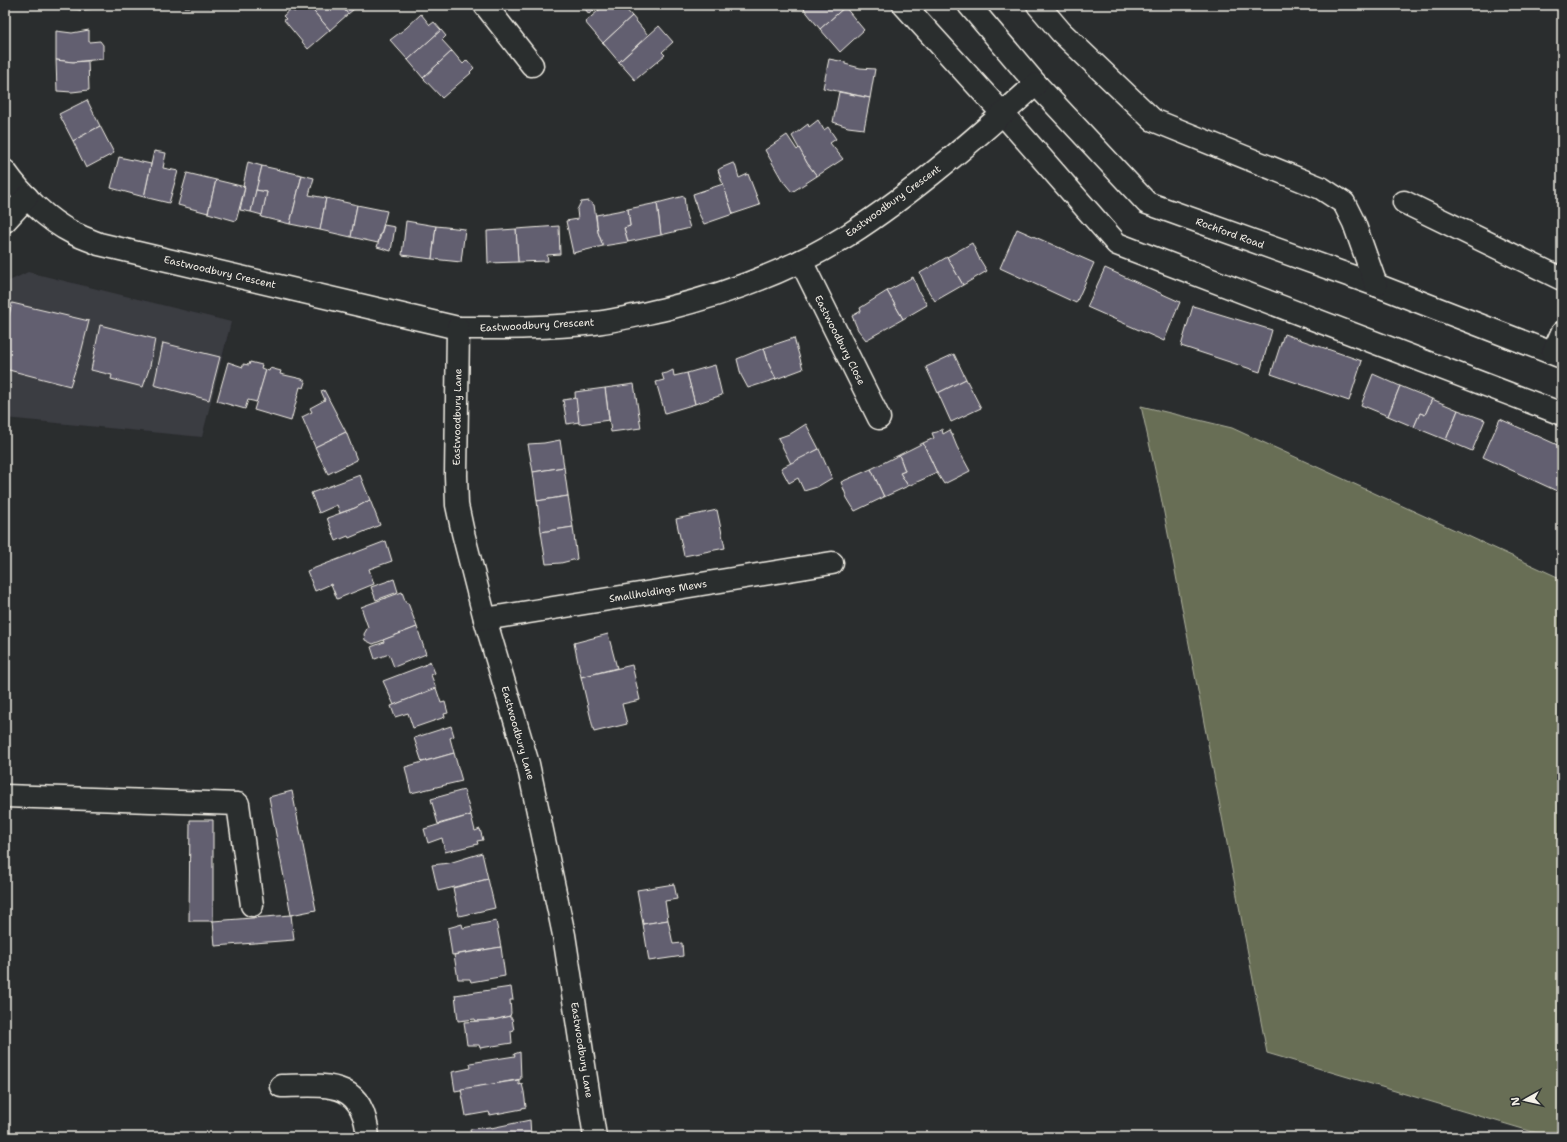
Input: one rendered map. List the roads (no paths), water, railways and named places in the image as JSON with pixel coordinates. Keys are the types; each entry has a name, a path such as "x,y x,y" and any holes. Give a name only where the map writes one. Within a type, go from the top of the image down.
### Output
{"street":[{"path":"485,5 532,65"},
{"path":"904,5 1117,244 1562,414"},
{"name":"Rochford Road","path":"969,5 1036,84 1147,203 1376,285 1558,355"},
{"path":"1038,5 1061,32 1153,120 1321,188 1344,203 1354,223 1376,285"},
{"name":"Eastwoodbury Crescent","path":"5,171 11,180 49,218 72,233 99,244 458,328 506,328 588,324 635,316 727,291 769,276 801,261 848,235 891,205 936,170 1036,84"},
{"path":"5,221 27,197"},
{"path":"1404,202 1562,279"},
{"name":"Eastwoodbury Close","path":"801,261 879,418"},
{"name":"Eastwoodbury Lane","path":"458,328 457,505 485,619 528,764 564,935 595,1137"},
{"path":"1558,355 1562,333"},
{"name":"Smallholdings Mews","path":"485,619 832,563"},
{"path":"5,796 238,804 252,905"},
{"path":"281,1086 323,1085 340,1089 354,1096 362,1108 367,1123 368,1137"}]}
